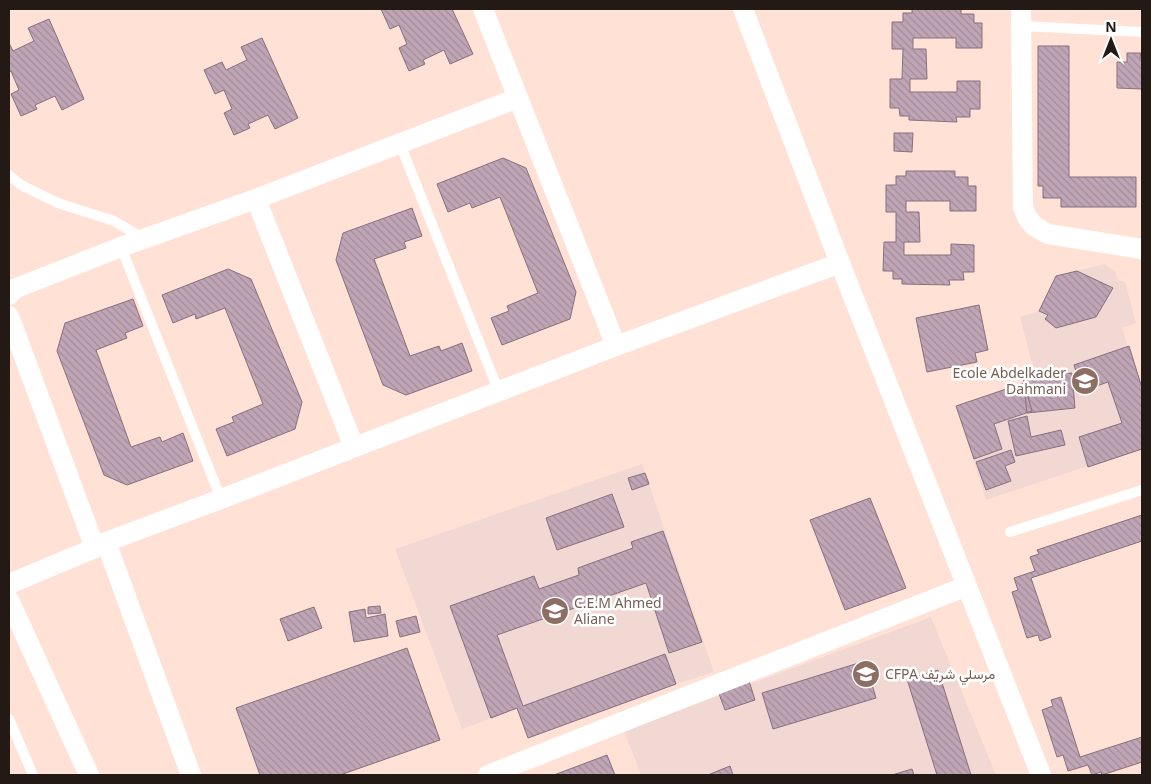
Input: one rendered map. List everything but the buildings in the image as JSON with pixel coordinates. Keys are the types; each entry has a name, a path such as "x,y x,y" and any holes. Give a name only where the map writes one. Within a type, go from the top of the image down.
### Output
{"street":[{"path":"482,9 616,346"},
{"path":"743,9 840,263 1041,775"},
{"path":"1021,17 1023,207 1027,217 1034,226 1048,234 1142,249"},
{"path":"9,295 14,289 121,247 256,199 518,98"},
{"path":"256,199 354,447"},
{"path":"9,584 100,545 616,346 840,263"},
{"path":"9,316 191,775"},
{"path":"488,775 967,586"},
{"path":"9,600 89,775"}],"lane":[{"path":"1021,17 1142,32"},
{"path":"400,144 499,392"},
{"path":"9,175 21,185 58,203 114,221 144,239"},
{"path":"121,247 221,499"},
{"path":"1010,532 1142,490"},
{"path":"9,719 34,775"}],"shaded area":[{"name":"Ecole Abdelkader Dahmani","path":"1104,264 1115,271 1118,280 1125,282 1136,323 1122,328 1142,388 1142,448 986,500 956,406 1036,379 1020,317 1039,311 1056,276"},
{"name":"C.E.M Ahmed Aliane","path":"642,464 714,672 528,738 517,709 462,729 395,549"},
{"name":"CFPA مرسلي شريف","path":"931,617 996,775 641,775 624,731"}],"place":[{"name":"Ecole Abdelkader Dahmani","path":"1085,381"},
{"name":"C.E.M Ahmed Aliane","path":"555,611"},
{"name":"CFPA مرسلي شريف","path":"866,674"}]}
